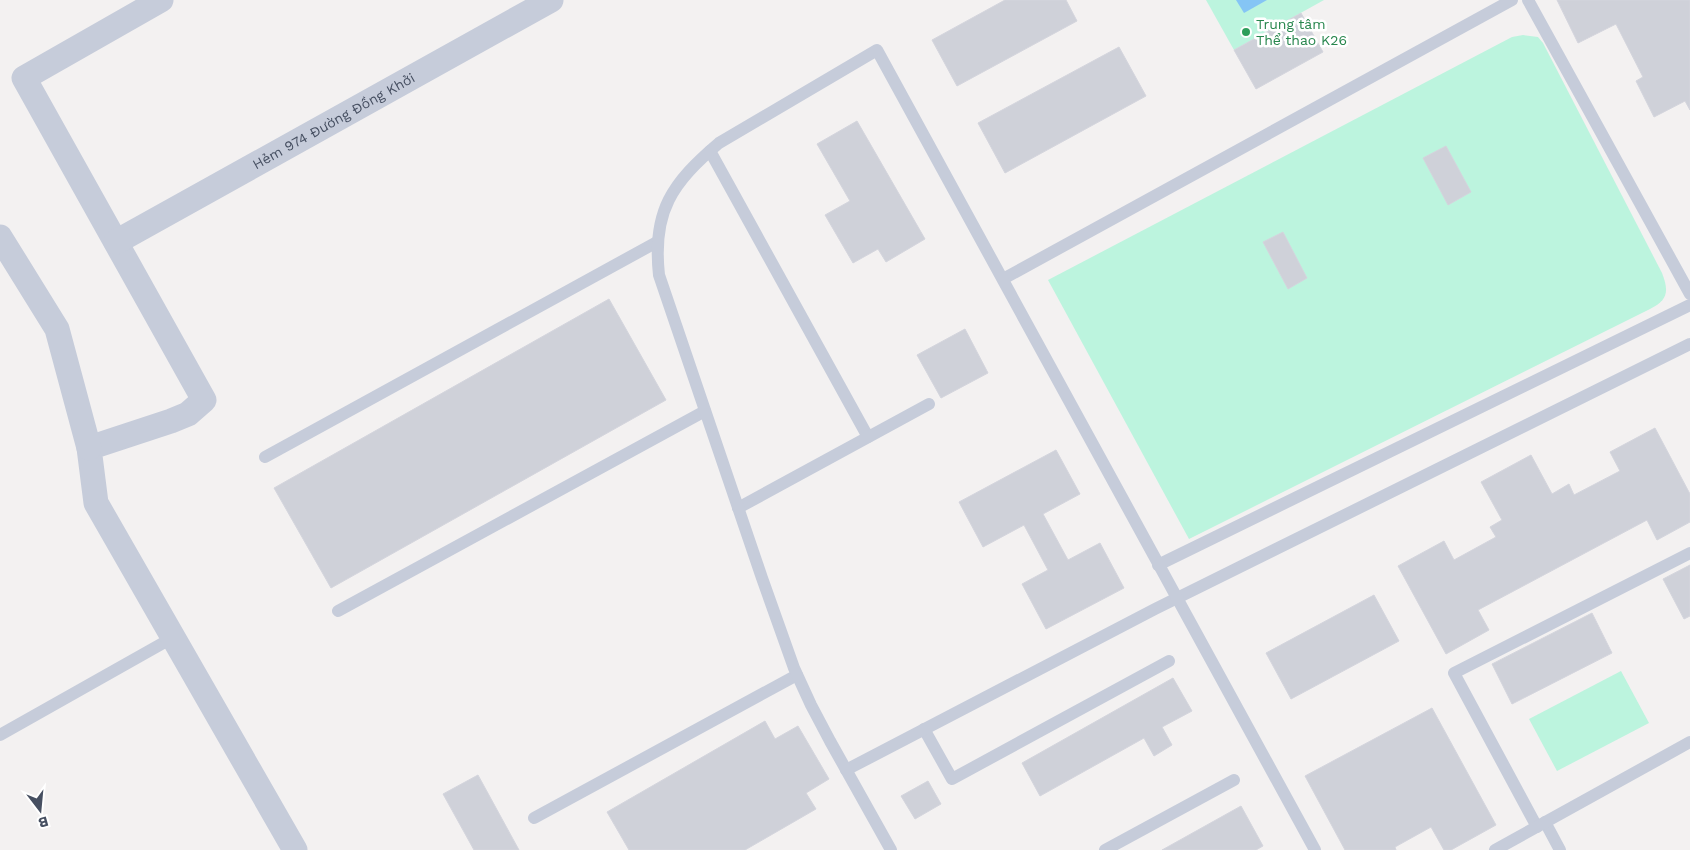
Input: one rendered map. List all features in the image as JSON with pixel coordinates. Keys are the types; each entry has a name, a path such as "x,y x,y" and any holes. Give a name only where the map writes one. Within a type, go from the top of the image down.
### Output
{"street":[{"path":"89,448 172,421 188,414 204,400 24,78 161,0"},
{"name":"Hẻm 974 Đường Đồng Khởi","path":"116,242 551,0"},
{"path":"0,237 58,329 89,448 96,503 295,850"}],"lane":[{"path":"1002,279 1512,0"},
{"path":"1528,0 1690,294"},
{"path":"891,850 811,705 797,675 776,621 659,275 656,256 657,235 662,216 671,195 683,176 719,143 877,50 1315,850"},
{"path":"710,151 868,437"},
{"path":"265,457 657,242"},
{"path":"1158,565 1690,305"},
{"path":"846,770 1177,598 1690,344"},
{"path":"738,508 929,404"},
{"path":"338,611 705,411"},
{"path":"1560,850 1541,824 1454,673 1690,553"},
{"path":"0,735 172,638"},
{"path":"924,729 952,779 1169,661"},
{"path":"534,818 797,675"},
{"path":"1495,850 1690,742"},
{"path":"1105,850 1234,780"}],"green space":[{"name":"Trung tâm Thể thao K26","path":"1206,0 1324,0 1234,50"},
{"path":"1523,35 1538,37 1543,43 1662,273 1666,285 1664,298 1656,306 1189,539 1048,280 1512,37"},
{"path":"1621,671 1649,723 1557,771 1529,719"}],"water":[{"path":"1236,0 1267,0 1244,13"}],"building":[{"path":"1005,0 1066,0 1077,21 957,86 932,40"},
{"path":"1557,0 1690,0 1690,110 1685,101 1654,117 1636,81 1643,77 1616,24 1578,43"},
{"path":"1301,13 1323,52 1256,89 1234,50"},
{"path":"1119,47 1146,96 1005,173 978,123"},
{"path":"857,121 925,239 886,262 878,249 853,263 825,215 850,201 817,144"},
{"path":"1446,146 1471,192 1448,205 1423,158"},
{"path":"1283,232 1307,278 1288,289 1263,242"},
{"path":"609,299 666,400 331,588 274,488"},
{"path":"965,329 988,373 941,398 917,355"},
{"path":"1655,428 1690,494 1690,522 1657,540 1647,520 1478,610 1489,630 1446,654 1398,566 1444,541 1454,560 1496,537 1490,527 1502,520 1481,482 1531,455 1552,494 1569,484 1574,495 1620,471 1610,452"},
{"path":"1056,450 1080,494 1043,514 1068,560 1100,543 1124,588 1046,629 1022,584 1048,570 1024,525 983,547 959,502"},
{"path":"1690,565 1690,616 1684,619 1663,579"},
{"path":"1374,595 1399,641 1291,699 1266,653"},
{"path":"1592,613 1612,653 1512,704 1492,664"},
{"path":"1173,678 1192,711 1162,727 1172,745 1154,756 1144,738 1040,796 1022,763"},
{"path":"1432,708 1496,825 1451,850 1444,850 1431,827 1395,847 1396,850 1345,850 1305,776"},
{"path":"765,721 775,739 798,726 829,779 806,793 816,809 745,850 629,850 607,812"},
{"path":"478,775 519,850 474,850 443,794"},
{"path":"928,781 941,804 915,819 901,796"},
{"path":"1241,806 1263,846 1256,850 1162,850"}],"place":[{"name":"Trung tâm Thể thao K26","path":"1246,32"}]}
